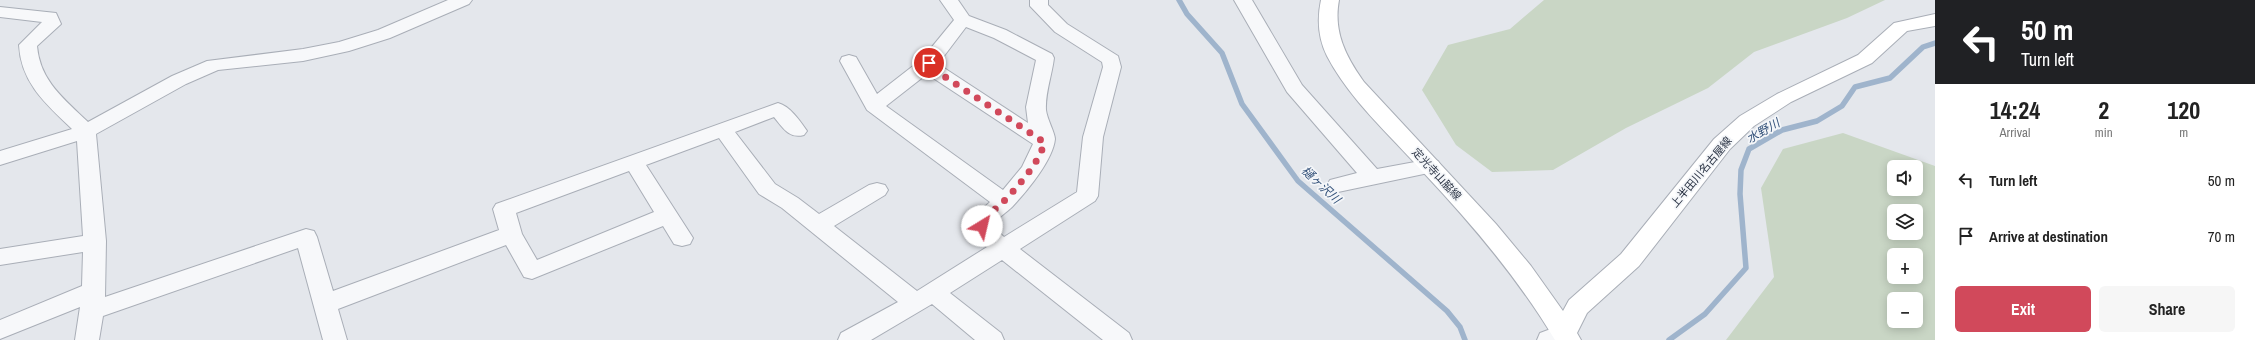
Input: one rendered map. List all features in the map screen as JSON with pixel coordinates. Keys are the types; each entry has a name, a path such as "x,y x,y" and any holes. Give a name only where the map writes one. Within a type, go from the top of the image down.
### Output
{"main road":[{"name":"定光寺山脇線","path":"1330,0 1327,12 1328,30 1337,55 1356,86 1431,166 1486,228 1539,293 1560,338"},
{"name":"上半田川名古屋線","path":"1560,338 1578,307 1630,260 1722,144 1747,121 1784,98 1865,59 1901,27 1935,20"}],"street":[{"path":"0,158 86,131 180,80 214,65 303,55 343,47 384,34 463,0"},
{"path":"949,0 963,20 1000,34 1037,52 1045,58 1037,94 1036,112 1037,125 1045,137 1043,149 1030,170 1004,202 984,218 982,226 986,234 1120,340"},
{"path":"850,340 925,298 1087,196 1092,169 1093,137 1112,67 1111,60 1061,28 1049,18 1039,6 1039,0"},
{"path":"1243,0 1294,88 1372,177"},
{"path":"0,12 50,17 52,24 28,45 27,59 38,84 86,131 96,265 86,340"},
{"path":"874,106 927,65 963,20"},
{"path":"849,61 874,106 1004,202"},
{"path":"927,65 1044,142"},
{"path":"668,215 532,271 511,234 504,209 778,109 797,131"},
{"path":"723,129 767,188 818,225 925,298 992,340"},
{"path":"634,162 682,238"},
{"path":"1338,185 1431,166"},
{"path":"818,225 877,190"},
{"path":"325,304 511,234"},
{"path":"0,330 306,237 335,340"},
{"path":"0,257 59,249 95,241"}],"green space":[{"path":"1544,0 1885,0 1847,18 1754,52 1708,88 1626,128 1553,170 1492,172 1456,145 1422,90 1448,45 1510,29"},
{"path":"1843,133 1918,160 1887,160 1887,196 1923,196 1923,162 1935,166 1935,340 1726,340 1774,277 1761,188 1783,149"}],"waterway":[{"name":"樋ヶ沢川","path":"1179,0 1187,14 1222,53 1242,104 1298,181 1447,311 1460,327 1465,340"},
{"name":"水野川","path":"1669,340 1705,314 1746,268 1740,194 1741,170 1749,149 1782,130 1817,121 1842,106 1855,87 1890,78 1923,47 1935,43"}],"route":[{"path":"929,63 927,65 1044,142 1043,149 1030,170 1004,202 984,218 982,226"}]}
